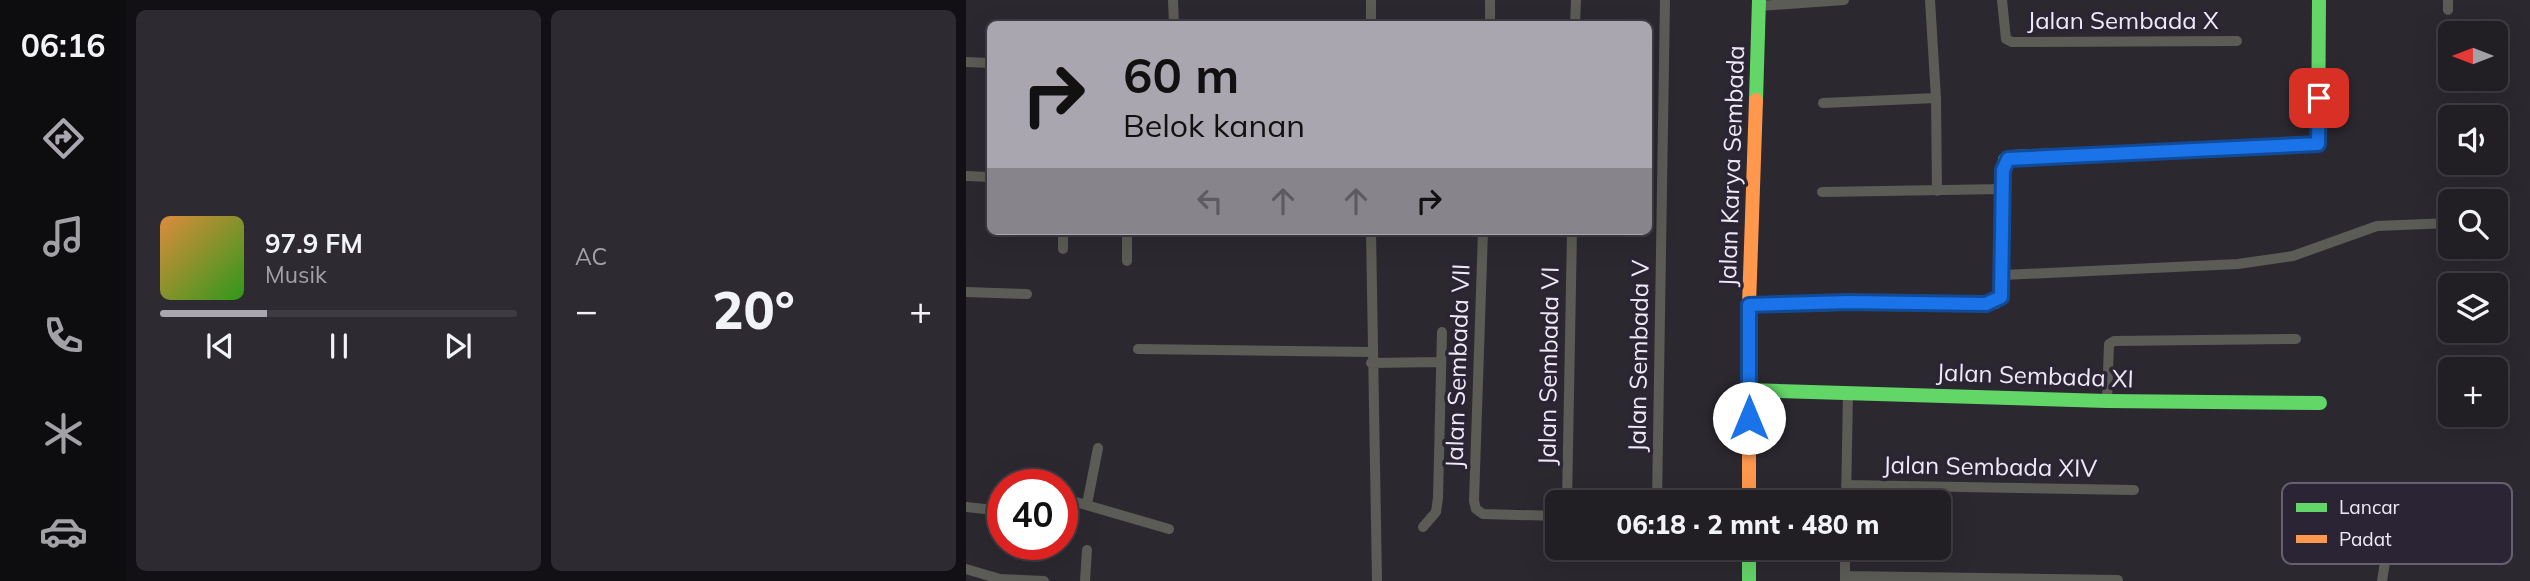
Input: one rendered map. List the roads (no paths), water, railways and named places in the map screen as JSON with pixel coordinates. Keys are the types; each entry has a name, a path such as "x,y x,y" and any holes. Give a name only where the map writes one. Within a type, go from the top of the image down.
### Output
{"street":[{"path":"1173,0 1174,21"},
{"path":"1371,0 1371,21"},
{"path":"1490,0 1490,21"},
{"path":"1575,21 1576,0"},
{"name":"Jalan Sembada V","path":"1657,490 1665,0"},
{"path":"1759,3 1844,0"},
{"path":"1930,0 1936,98 1937,191"},
{"name":"Jalan Sembada X","path":"2002,0 2003,32 2006,39 2012,41 2237,41"},
{"path":"1749,305 1848,302 1986,304 2001,297 2004,275 2005,163 2012,157 2318,144 2319,0"},
{"name":"Jalan Karya Sembada","path":"1749,490 1749,305 1759,3"},
{"path":"966,62 987,63"},
{"path":"1823,103 1936,98"},
{"path":"966,176 987,177"},
{"path":"1822,192 2004,189"},
{"path":"2004,275 2248,263 2294,256 2377,226 2438,223"},
{"path":"1063,235 1063,249"},
{"path":"1127,235 1127,261"},
{"path":"1371,235 1371,357 1377,581"},
{"name":"Jalan Sembada VII","path":"1483,235 1474,501 1476,509 1483,514 1545,516"},
{"name":"Jalan Sembada VI","path":"1567,490 1572,235"},
{"path":"966,292 1027,294"},
{"path":"1423,527 1436,512 1438,498 1442,332"},
{"path":"2107,401 2109,344 2114,341 2296,339"},
{"path":"1138,349 1440,362"},
{"name":"Jalan Sembada XI","path":"1749,390 2107,401 2320,403"},
{"path":"1846,490 1848,393"},
{"path":"1087,504 1098,448"},
{"name":"Jalan Sembada XIV","path":"1846,485 2134,490"},
{"path":"1078,502 1169,529"},
{"path":"966,506 987,509"},
{"path":"1085,581 1087,550"},
{"path":"1749,560 1749,581"},
{"path":"1845,560 1845,579 2118,579"},
{"path":"966,569 1000,579 1044,581"}]}
